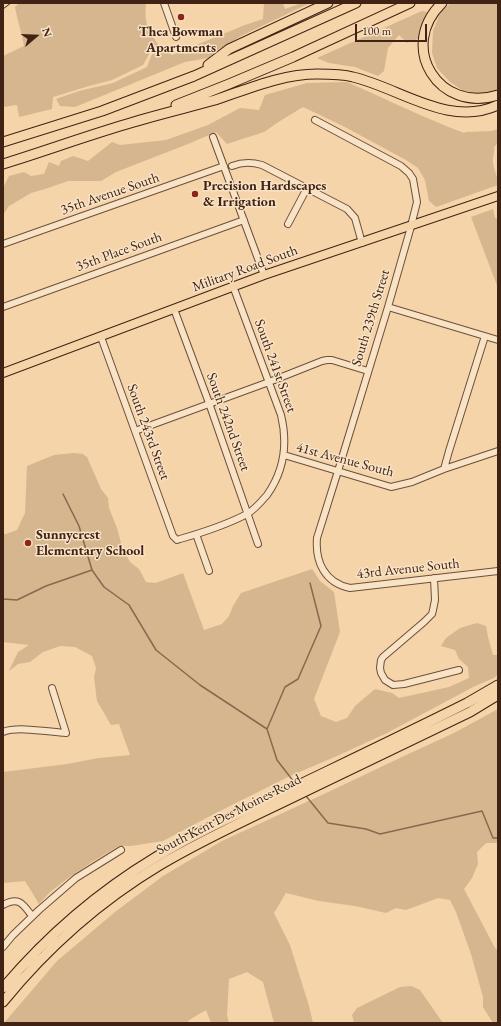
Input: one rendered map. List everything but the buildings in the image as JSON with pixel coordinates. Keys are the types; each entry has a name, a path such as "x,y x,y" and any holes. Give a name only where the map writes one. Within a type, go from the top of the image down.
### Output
{"highway":[{"path":"194,76 229,50 328,3"},
{"path":"3,142 102,110 194,76 356,3"},
{"path":"3,164 128,123 229,84 293,57 410,3"},
{"path":"442,3 431,15 424,30 424,56 434,78 446,89 463,97 473,99 498,95"},
{"path":"128,123 214,100 277,79 304,74 330,74 354,77 425,104 452,111 475,112 498,105"},
{"name":"South Kent Des Moines Road","path":"3,988 41,947 81,911 105,891 156,857 186,840 250,808 467,703 498,685"},
{"name":"South Kent Des Moines Road","path":"3,1002 20,981 44,956 82,921 123,889 159,866 203,841 470,712 498,695"}],"main road":[{"name":"Military Road South","path":"3,373 264,275 498,196"}],"street":[{"path":"164,3 176,37"},
{"name":"South 239th Street","path":"315,120 401,166 414,179 417,202 388,306 317,538 316,547 318,556 325,573"},
{"path":"213,137 264,275"},
{"path":"232,166 250,162 267,167 350,211 356,220 362,243"},
{"name":"35th Avenue South","path":"3,244 224,166"},
{"path":"288,224 307,188"},
{"name":"35th Place South","path":"3,307 244,220"},
{"name":"South 241st Street","path":"234,286 283,422 285,438 284,455"},
{"path":"388,306 498,340"},
{"name":"South 242nd Street","path":"174,309 209,403 258,544"},
{"path":"444,469 485,336"},
{"name":"South 243rd Street","path":"101,337 173,536"},
{"path":"135,430 327,360 339,361 368,371"},
{"name":"41st Avenue South","path":"173,536 179,540 248,513 260,503 274,483 280,470 284,455 391,487 412,482 444,469 498,451"},
{"path":"196,534 209,571"},
{"name":"43rd Avenue South","path":"325,573 332,581 350,588 498,572"},
{"path":"434,578 435,597 433,612 424,622 383,657 381,660 381,673 385,680 393,685 404,684 459,670"},
{"path":"4,730 66,733 52,688"},
{"path":"3,947 32,916 76,878 121,850"},
{"path":"3,905 13,901 23,903 32,916"}],"shaded area":[{"path":"19,3 146,3 146,21 159,46 152,49 143,65 112,80 53,97 52,109 19,117 17,105 3,107 3,56 24,46 15,7"},
{"path":"264,3 283,3 285,9 302,3 310,3 241,36 219,49 209,58 185,62 75,107 60,106 56,99 79,91 113,83 147,67 152,54 166,49 172,55 263,19"},
{"path":"451,3 498,3 498,92 482,94 463,91 449,81 437,68 432,53 433,31 441,11"},
{"path":"422,11 427,12 420,38 407,43 399,35 388,48 384,71 378,76 355,67 329,63 317,58"},
{"path":"347,82 464,133 498,129 498,143 494,147 493,161 498,185 436,207 429,201 425,180 418,168 343,126 303,107 264,132 227,144 216,132 116,172 101,181 68,181 31,193 9,206 3,215 3,188 9,176 24,172 31,176 44,174 49,162 59,166 61,161 73,156 88,161 112,142 120,145 166,140 208,125 240,108 259,110 265,95 307,83"},
{"path":"493,209 495,218 498,219 498,288 471,217"},
{"path":"74,453 83,454 87,457 101,489 108,498 109,508 121,543 130,562 139,569 146,582 156,583 183,573 204,630 222,624 229,616 241,593 312,569 320,581 334,592 340,632 314,699 321,716 336,722 347,718 355,706 375,689 392,693 399,698 449,687 469,678 468,667 459,659 455,650 441,646 446,638 460,628 477,623 486,626 493,655 498,655 498,674 494,678 475,686 387,733 290,776 163,841 131,846 119,846 67,879 50,892 39,904 25,881 3,883 3,772 130,755 119,724 111,725 97,701 94,677 96,668 92,656 75,647 60,646 43,652 30,662 18,664 9,671 18,652 29,645 3,642 3,534 17,530 25,513 27,466 54,455"},
{"path":"498,709 498,844 486,843 477,852 478,864 472,878 464,889 495,948 498,950 498,1023 493,1023 483,1007 483,997 471,954 456,912 450,900 438,898 406,910 396,908 386,913 355,906 319,901 286,893 274,913 290,945 313,1023 274,1023 263,982 247,972 229,979 227,1015 229,1023 211,1023 206,1010 189,1020 187,1023 4,1023 57,961 115,912 163,876 222,841 454,733"},
{"path":"411,986 420,990 443,1023 354,1023 352,1015 357,1008 400,987"}],"waterway":[{"path":"63,494 79,526 92,570 104,587 129,605 156,650 200,685 267,729 277,760 294,782"},
{"path":"3,599 17,600 46,586 92,570"},
{"path":"267,729 285,687 298,679 321,626 310,583"},
{"path":"306,796 328,823 366,829 380,834 482,811 493,838 498,838"}],"tram line":[{"path":"3,9 11,3"}],"place":[{"name":"Thea Bowman Apartments","path":"181,17"},
{"name":"Precision Hardscapes & Irrigation","path":"195,194"},
{"name":"Sunnycrest Elementary School","path":"28,543"}]}
